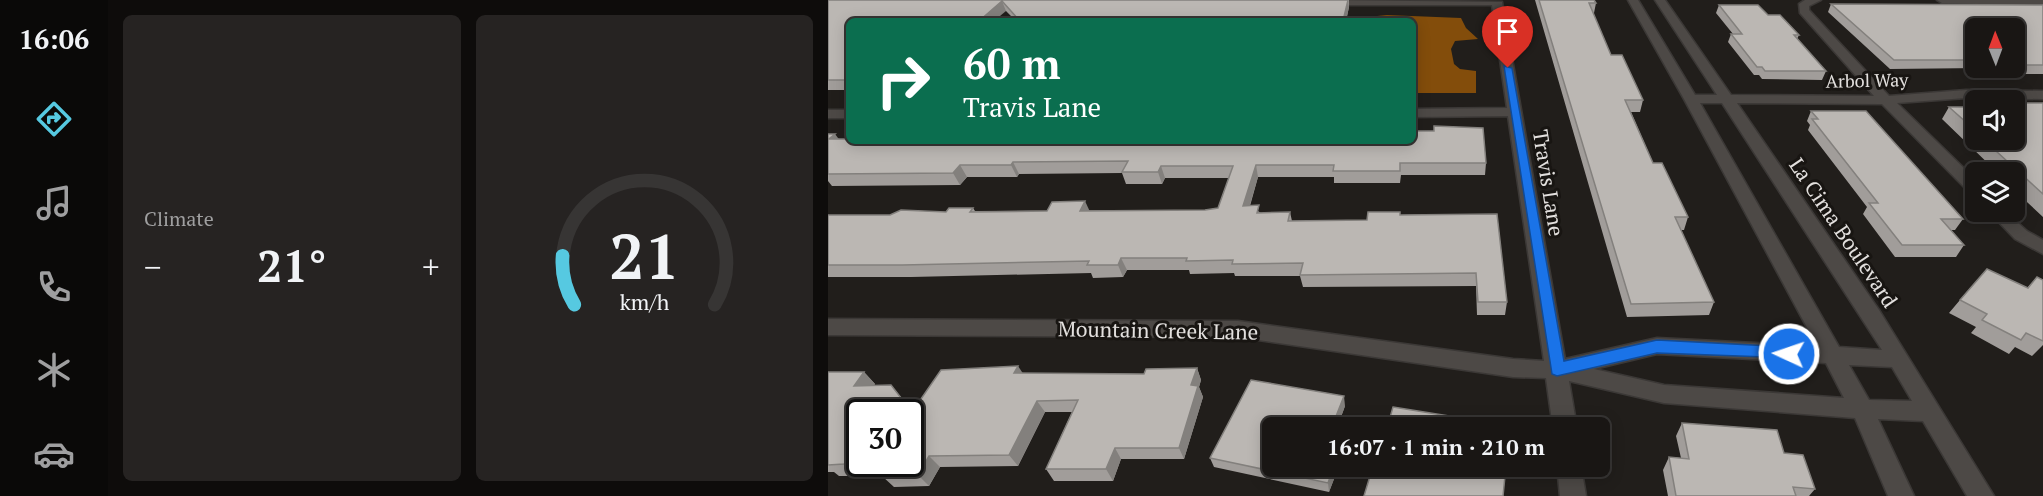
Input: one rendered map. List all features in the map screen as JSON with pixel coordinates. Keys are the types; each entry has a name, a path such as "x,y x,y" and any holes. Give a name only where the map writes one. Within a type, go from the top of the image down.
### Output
{"street":[{"path":"1633,0 1691,99 1862,409 1900,496"},
{"name":"La Cima Boulevard","path":"1660,0 1872,315 1981,496"},
{"path":"1816,0 1804,3 1804,11 1886,100 1965,179"},
{"path":"1942,0 2043,3"},
{"name":"Travis Lane","path":"1318,2 1497,2 1563,417"},
{"name":"Arbol Way","path":"1691,99 1886,100 1966,94 2043,95"},
{"path":"1416,112 1515,112"},
{"path":"828,114 846,114"},
{"path":"2007,222 2021,235 2043,248"},
{"name":"Mountain Creek Lane","path":"828,327 1238,329 1513,368 1557,370 1664,394 1862,409 1929,411"},
{"name":"Mountain Creek Lane","path":"1557,370 1657,346 1898,359"},
{"path":"1570,477 1573,496"}],"shaded area":[{"path":"1387,15 1461,18 1466,28 1478,39 1455,41 1451,49 1454,64 1460,69 1476,71 1476,93 1416,93 1416,18 1357,18"}],"building":[{"path":"828,0 1348,0 1344,18 1017,18 1002,1 982,18 846,18 846,80 828,80"},
{"path":"1539,0 1594,0 1596,3 1589,3 1611,55 1622,55 1643,100 1625,100 1653,163 1662,163 1688,217 1675,217 1714,302 1631,304"},
{"path":"1831,4 2043,5 2043,65 2025,65 2025,18 1965,18 1965,60 1894,60"},
{"path":"1719,5 1758,5 1768,15 1780,15 1799,35 1794,35 1826,71 1765,71 1762,67 1757,67 1731,34 1742,34"},
{"path":"2025,103 2043,103 2043,194 2025,178 2025,162 2008,162 1995,150 2025,150"},
{"path":"1949,107 1965,107 1965,121"},
{"path":"1811,111 1866,111 1963,219 1941,219 1964,245 1902,245 1869,203 1878,203 1812,119 1818,119"},
{"path":"1434,126 1483,128 1486,163 1400,163 1400,171 1333,171 1334,165 1256,165 1243,206 1259,205 1257,213 1290,212 1288,221 1367,220 1368,212 1400,212 1400,215 1497,214 1507,302 1478,302 1476,273 1300,275 1303,263 1232,264 1233,260 1186,261 1187,258 1121,258 1118,265 1087,265 1089,261 828,265 828,215 890,215 901,210 946,212 949,208 973,208 970,212 1047,211 1052,202 1085,201 1080,211 1205,210 1218,208 1233,166 1161,166 1158,172 1122,172 1128,161 1013,162 1011,165 960,165 953,173 828,174 828,134 835,134 829,139 846,139 846,144 1416,144 1416,131 1434,131"},
{"path":"1987,269 2028,288 2037,277 2043,280 2043,341 2026,333 2021,340 1982,320 1987,314 1960,300"},
{"path":"1018,366 1014,373 1144,374 1146,369 1197,368 1191,385 1198,386 1179,448 1115,448 1106,469 1046,469 1078,400 1037,401 1009,455 929,456 924,465 924,399 921,399 941,370"},
{"path":"828,372 864,372 854,386 891,385 902,399 846,399 846,463 828,465"},
{"path":"1251,380 1344,396 1336,417 1262,417 1262,469 1210,458"},
{"path":"1393,407 1455,417 1390,417"},
{"path":"1682,423 1777,430 1784,453 1803,455 1815,489 1793,487 1796,496 1676,496 1669,457 1689,459"},
{"path":"1300,477 1330,477 1328,483"},
{"path":"1370,477 1505,477 1503,496 1364,496"}],"route":[{"path":"1508,68 1557,370 1657,346 1789,354"}]}
